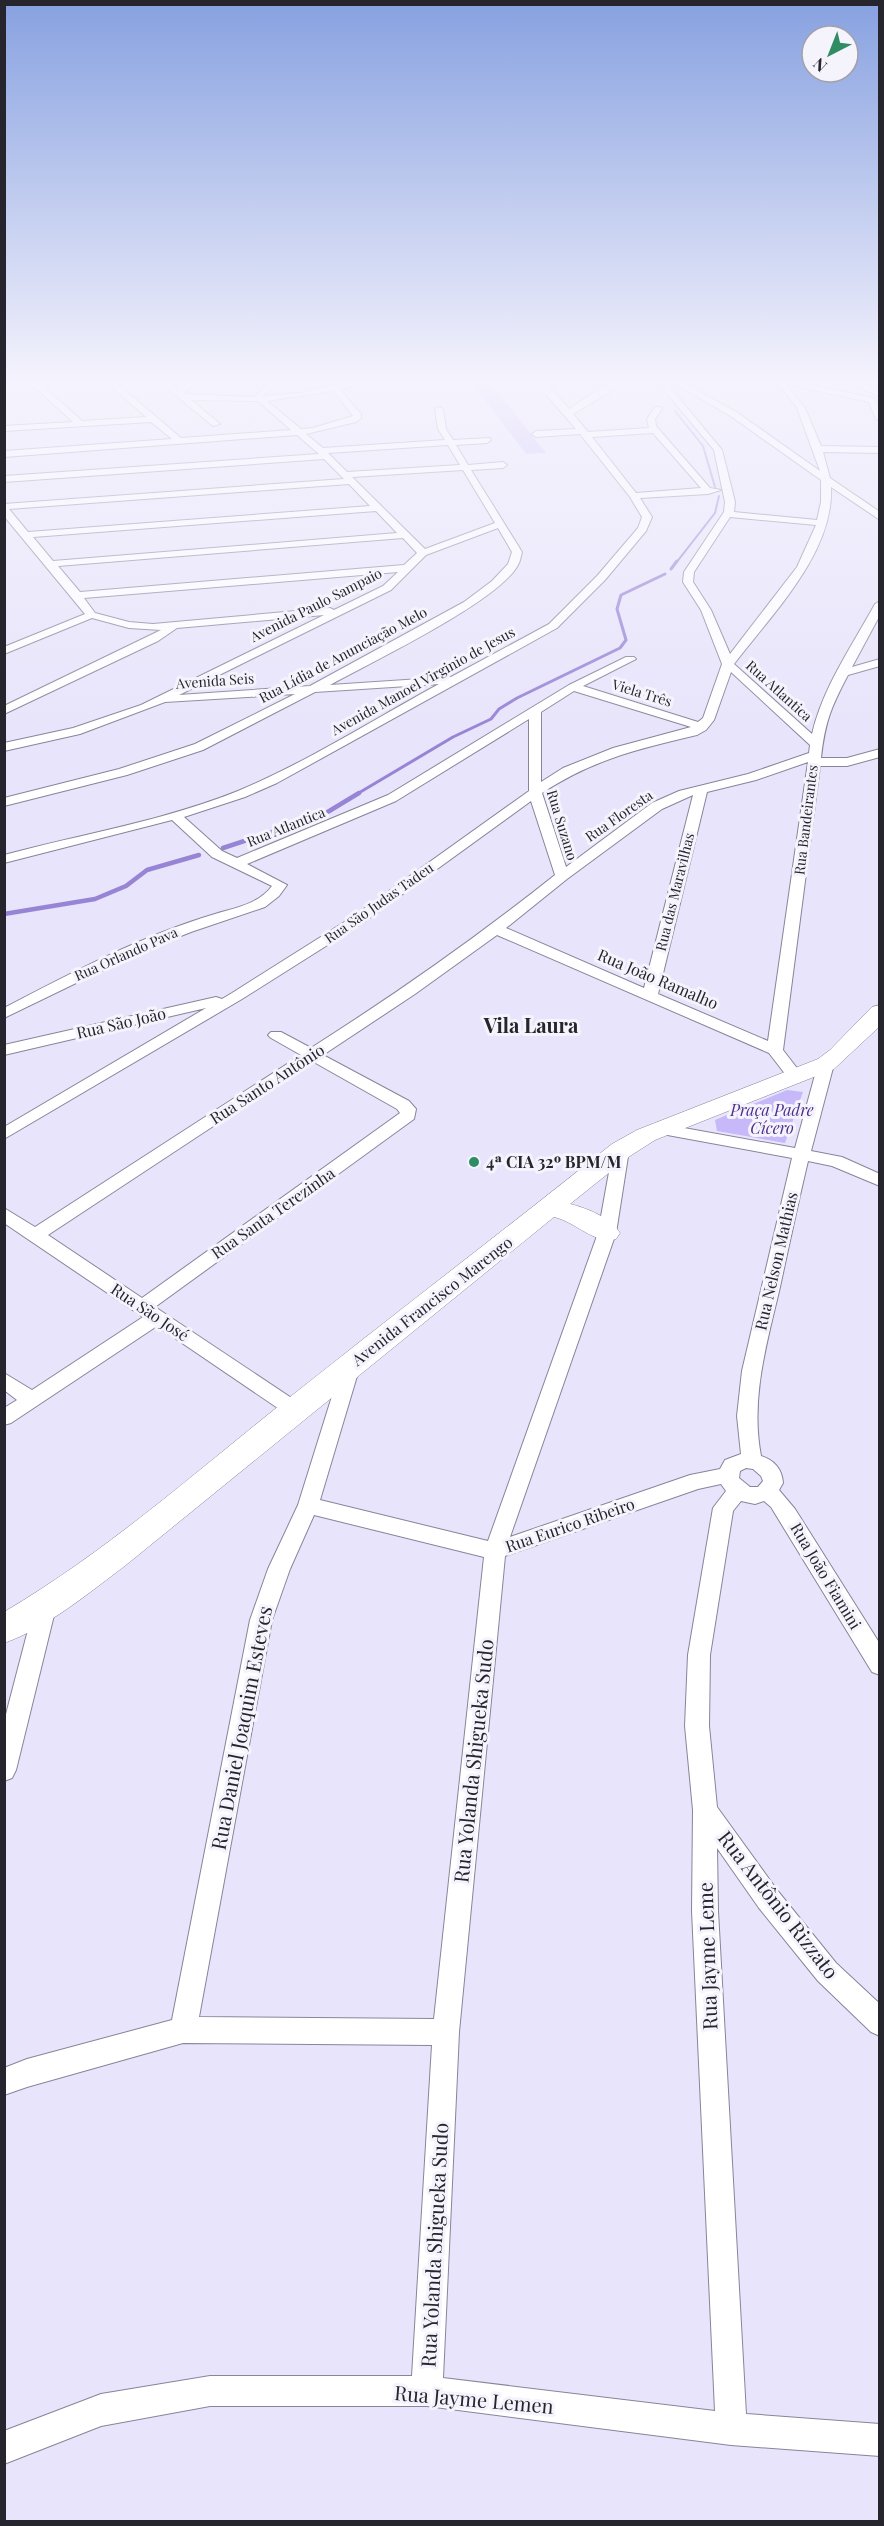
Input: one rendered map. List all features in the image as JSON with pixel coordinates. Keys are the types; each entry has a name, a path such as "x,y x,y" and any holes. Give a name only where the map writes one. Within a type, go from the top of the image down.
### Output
{"main road":[{"name":"Avenida Francisco Marengo","path":"4,1629 45,1607 146,1534 295,1410 621,1150 646,1135 832,1059 879,1012"},
{"path":"832,1059 879,1041"},
{"path":"550,1207 577,1215 607,1233"}],"street":[{"path":"4,509 138,497"},
{"path":"365,497 423,553 501,524"},
{"name":"Rua Lídia de Anunciação Melo","path":"4,802 173,757 199,747 315,688 468,604 496,583 517,558 517,552 484,497"},
{"name":"Avenida Manoel Virginio de Jesus","path":"9,858 175,816 234,798 273,780 544,632 564,616 642,529 646,517 635,497"},
{"path":"728,497 730,502 727,514 821,523"},
{"path":"702,727 708,720 728,664 802,568 812,551 821,523 824,497"},
{"path":"849,497 879,517"},
{"path":"4,527 23,532 376,508"},
{"path":"4,509 91,615"},
{"name":"Rua Atlantica","path":"727,514 688,576 688,582 706,610 728,664 815,754"},
{"path":"51,564 405,535"},
{"name":"Avenida Paulo Sampaio","path":"4,747 109,721 159,700 387,588 423,553"},
{"path":"77,596 410,568"},
{"name":"Rua Bandeirantes","path":"775,1050 815,754 824,709 879,603"},
{"path":"4,638 8,650 91,615 142,627 341,610"},
{"path":"4,711 154,639 173,626"},
{"name":"Rua Atlantica","path":"235,864 392,798 573,687 630,660"},
{"path":"842,673 879,662"},
{"name":"Avenida Seis","path":"159,700 453,680"},
{"name":"Viela Três","path":"573,687 702,727"},
{"name":"Rua Suzano","path":"535,710 535,792 562,876"},
{"name":"Rua São Judas Tadeu","path":"4,1134 237,996 359,919 535,792 588,761 617,751 693,732 702,727"},
{"name":"Rua Floresta","path":"496,930 562,876 669,799 752,777 815,754 847,762 879,753"},
{"name":"Rua das Maravilhas","path":"650,995 701,789"},
{"path":"175,816 200,840 235,864"},
{"path":"4,846 9,858"},
{"name":"Rua Orlando Pava","path":"4,1014 116,956 163,935 267,900 280,885 235,864"},
{"name":"Rua João Ramalho","path":"496,930 775,1050 795,1076"},
{"name":"Rua Santo Antônio","path":"35,1235 410,991 496,930"},
{"name":"Rua São João","path":"4,1050 237,996"},
{"path":"276,1035 312,1055"},
{"name":"Rua Santa Terezinha","path":"4,1418 32,1401 404,1120 409,1112 404,1105 312,1055"},
{"name":"Rua Nelson Mathias","path":"752,1461 746,1437 749,1383 800,1154 832,1059"},
{"path":"662,1129 837,1161 879,1181"},
{"name":"Rua Yolanda Shigueka Sudo","path":"427,2391 447,2032 495,1551 607,1233 621,1150"},
{"name":"Rua São José","path":"4,1214 295,1410"},
{"name":"Rua Daniel Joaquim Esteves","path":"183,2030 261,1620 279,1569 308,1505 350,1366"},
{"path":"4,1380 32,1401"},
{"path":"752,1461 766,1467 773,1478 771,1488 752,1496 732,1483 729,1470 738,1462 752,1461"},
{"name":"Rua Eurico Ribeiro","path":"308,1505 495,1551 697,1481 732,1483"},
{"name":"Rua Jayme Leme","path":"731,2429 705,1911 705,1810 697,1726 699,1655 723,1508 732,1483"},
{"name":"Rua João Fiamini","path":"766,1492 778,1501 788,1515 879,1665"},
{"path":"4,1770 45,1607"},
{"name":"Rua Antônio Rizzato","path":"705,1810 768,1899 827,1972 879,2023"},
{"path":"4,2082 27,2073 183,2030 447,2032"},
{"name":"Rua Jayme Lemen","path":"4,2448 100,2410 210,2391 427,2391 731,2429 879,2440"}],"green space":[{"name":"Praça Padre Cícero","path":"787,1090 803,1092 785,1143 717,1131 715,1120"}],"waterway":[{"path":"676,563 715,513 719,497"},
{"path":"671,569 677,561"},
{"path":"357,794 453,737 491,719 499,709 517,698 620,648 626,640 617,609 621,595 665,574"},
{"path":"223,848 321,816 359,793"},
{"path":"4,914 95,899 126,886 147,870 199,855"}],"place":[{"name":"4ª CIA 32º BPM/M","path":"474,1162"}],"district":[{"name":"Vila Laura","path":"531,1026"}]}
